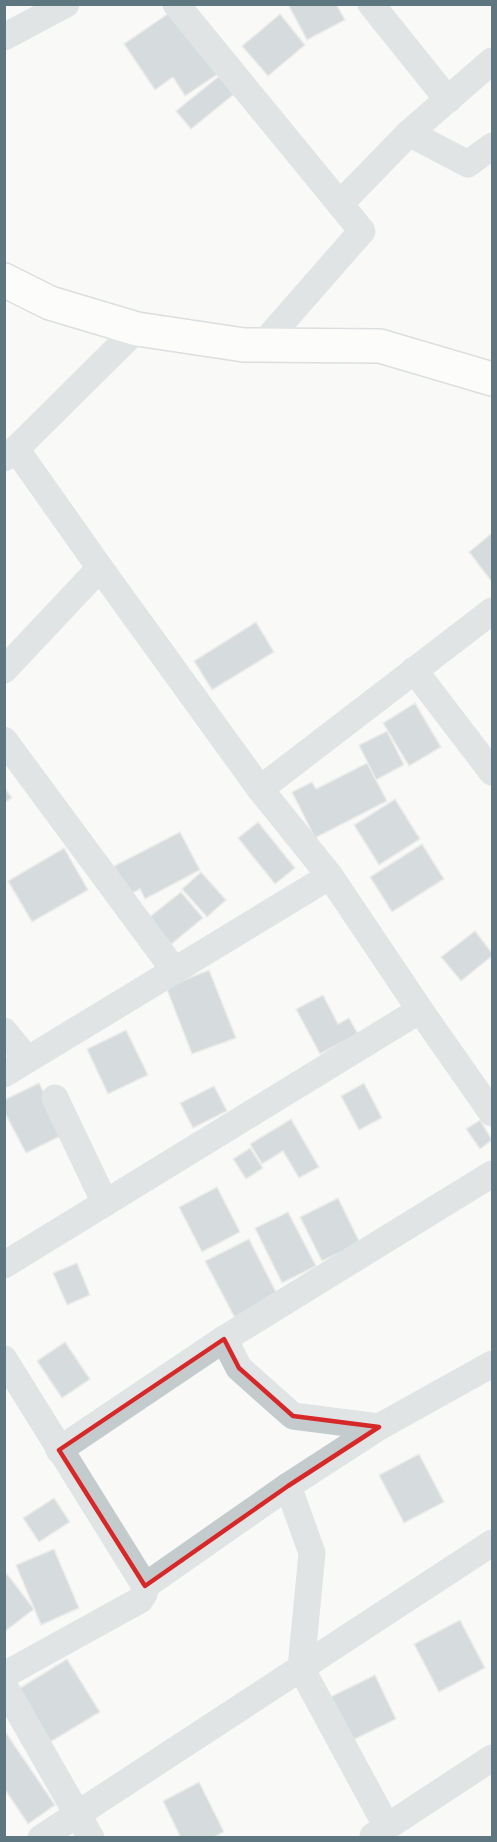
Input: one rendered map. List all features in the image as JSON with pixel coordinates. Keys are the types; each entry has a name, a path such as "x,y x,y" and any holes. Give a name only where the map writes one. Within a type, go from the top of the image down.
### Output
{"street":[{"path":"4,37 66,4"},
{"path":"176,4 362,231 261,345"},
{"path":"370,4 448,100"},
{"path":"340,204 409,133 492,61"},
{"path":"409,133 468,164 492,146"},
{"path":"4,280 50,303 137,329 244,345 380,346 492,379"},
{"path":"137,329 10,454 100,568 260,789 330,876 492,1113"},
{"path":"4,670 100,568"},
{"path":"260,789 492,611"},
{"path":"414,670 492,772"},
{"path":"4,740 174,970"},
{"path":"4,1074 330,876"},
{"path":"4,1265 420,1010"},
{"path":"4,1031 27,1059"},
{"path":"55,1098 105,1203"},
{"path":"59,1450 224,1339 492,1174"},
{"path":"224,1339 238,1368 293,1416 379,1427"},
{"path":"4,1359 145,1586 140,1600 6,1674 4,1678"},
{"path":"145,1586 288,1486 379,1427 492,1364"},
{"path":"288,1486 312,1553 301,1668 380,1832 492,1758"},
{"path":"41,1838 492,1543"},
{"path":"4,1686 91,1838"}],"highlighted area":[{"path":"224,1339 239,1368 293,1416 379,1427 288,1486 145,1586 59,1450"}],"building":[{"path":"292,4 336,4 345,20 307,40 289,6"},
{"path":"175,9 219,73 185,96 173,77 155,90 124,44"},
{"path":"280,14 305,45 268,76 242,46"},
{"path":"223,73 238,91 191,129 176,111"},
{"path":"492,533 492,582 469,552"},
{"path":"256,622 274,652 212,690 194,661"},
{"path":"415,703 441,747 409,766 383,723"},
{"path":"387,731 404,765 376,780 359,745"},
{"path":"367,763 387,801 315,838 292,792 312,782 316,789"},
{"path":"4,787 12,798 4,803"},
{"path":"395,799 420,839 379,865 354,825"},
{"path":"258,822 295,868 275,884 238,838"},
{"path":"180,832 200,870 145,899 140,889 129,895 114,866"},
{"path":"422,844 444,879 392,912 370,877"},
{"path":"64,848 88,890 32,922 8,881"},
{"path":"201,872 226,900 207,917 182,889"},
{"path":"181,892 203,918 169,946 147,919"},
{"path":"475,931 492,956 461,981 441,957"},
{"path":"209,970 236,1038 192,1054 166,987"},
{"path":"323,995 338,1024 349,1018 358,1034 320,1054 296,1009"},
{"path":"126,1030 148,1075 108,1094 87,1049"},
{"path":"39,1083 65,1134 26,1153 4,1111 4,1100"},
{"path":"364,1083 382,1118 359,1130 341,1096"},
{"path":"214,1086 227,1111 193,1128 180,1103"},
{"path":"291,1119 319,1167 299,1178 283,1151 262,1164 250,1144"},
{"path":"480,1120 492,1140 480,1149 466,1129"},
{"path":"250,1148 263,1168 246,1179 233,1159"},
{"path":"217,1187 240,1232 202,1252 179,1207"},
{"path":"338,1198 360,1243 322,1261 300,1217"},
{"path":"288,1212 316,1266 282,1283 255,1228"},
{"path":"249,1239 278,1296 235,1318 205,1261"},
{"path":"77,1263 90,1295 67,1305 53,1273"},
{"path":"65,1342 90,1379 62,1398 37,1361"},
{"path":"419,1454 444,1502 404,1523 379,1475"},
{"path":"54,1498 70,1522 39,1542 23,1518"},
{"path":"54,1549 79,1608 41,1625 16,1565"},
{"path":"7,1574 34,1609 4,1632 4,1576"},
{"path":"460,1620 485,1668 439,1692 414,1644"},
{"path":"67,1659 100,1712 47,1744 15,1691"},
{"path":"375,1675 396,1719 349,1742 328,1698"},
{"path":"4,1730 55,1805 28,1824 4,1788"},
{"path":"199,1782 224,1832 212,1838 181,1838 163,1801"}]}
